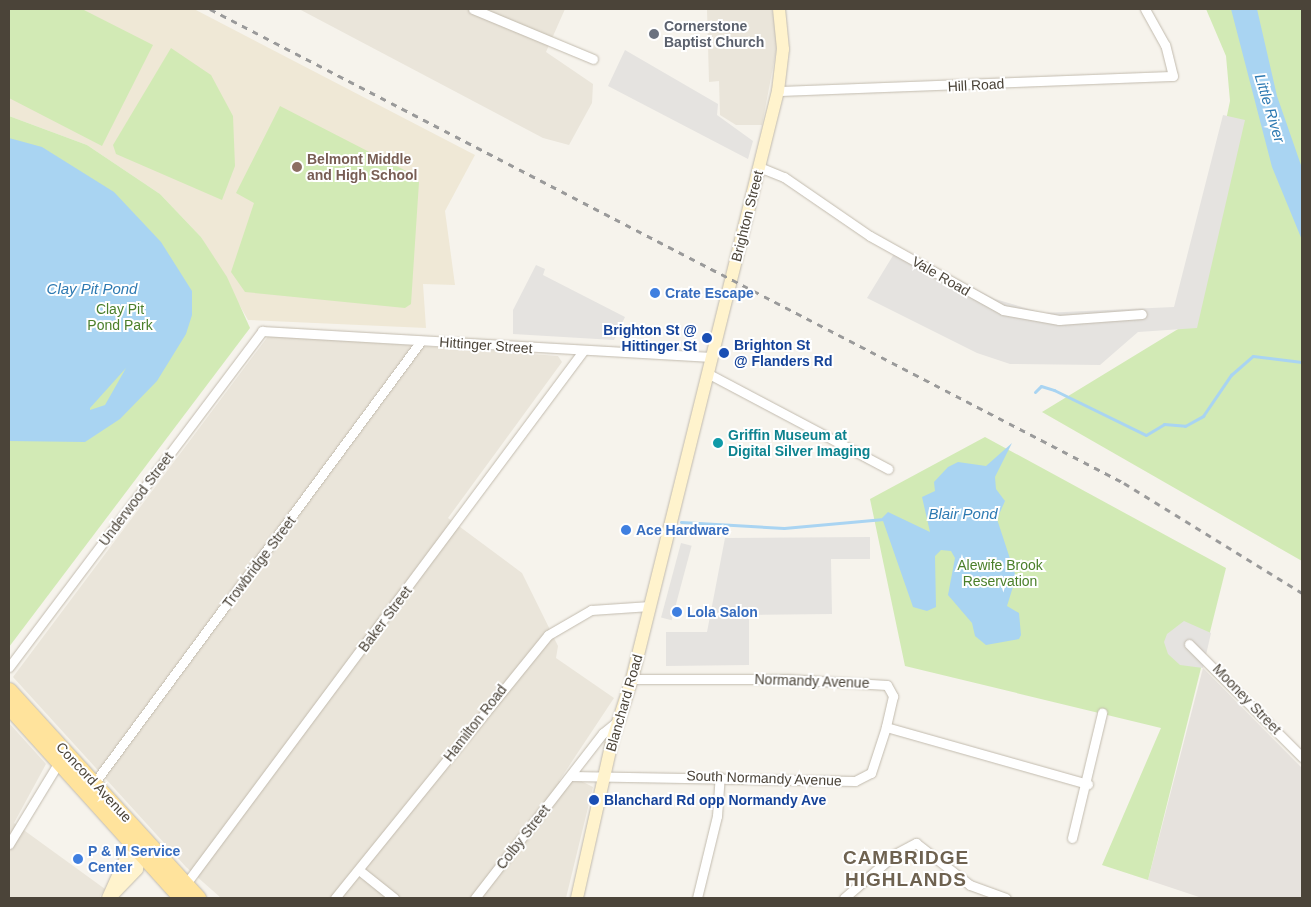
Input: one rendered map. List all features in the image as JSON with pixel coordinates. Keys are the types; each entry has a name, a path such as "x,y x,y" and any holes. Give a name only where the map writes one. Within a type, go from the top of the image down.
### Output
{"main road":[{"name":"Brighton Street","path":"674,509 778,91 783,49 779,9"},
{"name":"Blanchard Road","path":"577,898 619,719 632,679 674,509"},
{"name":"Concord Avenue","path":"9,690 62,757"},
{"name":"Concord Avenue","path":"9,707 91,787 180,892 198,898"},
{"path":"108,898 137,869 143,847"}],"street":[{"path":"473,9 593,59"},
{"name":"Hill Road","path":"778,91 1173,76 1165,45 1145,9"},
{"name":"Vale Road","path":"759,167 784,177 870,236 1003,310 1059,320 1142,314"},
{"name":"Hittinger Street","path":"262,331 711,357"},
{"name":"Underwood Street","path":"9,667 262,331"},
{"name":"Trowbridge Street","path":"91,787 421,341"},
{"name":"Baker Street","path":"180,892 583,351"},
{"path":"707,373 888,469"},
{"name":"Hamilton Road","path":"335,898 548,635 591,610 650,606"},
{"name":"Mooney Street","path":"1189,644 1302,757"},
{"name":"Normandy Avenue","path":"632,679 874,682 892,690 886,727"},
{"path":"1072,838 1088,784 1102,713"},
{"name":"Colby Street","path":"475,898 571,776 602,733 619,719"},
{"path":"886,727 1088,784"},
{"name":"South Normandy Avenue","path":"606,774 863,779 871,773 886,727"},
{"path":"9,844 62,757"},
{"path":"571,776 606,774"},
{"path":"697,898 717,816 720,777"},
{"path":"844,898 894,854 916,843 970,885 1006,898"},
{"path":"359,870 394,898"}],"shaded area":[{"name":"Belmont Middle and High School","path":"9,9 194,9 475,155 445,211 455,285 423,284 426,328 248,320 201,237 160,194 87,145 9,116"},
{"path":"299,9 565,9 546,52 593,84 592,103 569,145 543,138"},
{"path":"707,9 772,9 778,41 762,125 736,125 720,115 719,81 709,82"},
{"path":"625,50 718,104 717,115 753,141 748,159 608,86"},
{"path":"1223,115 1245,120 1197,328 1138,332 1100,365 1010,364 977,353 867,298 897,249 995,299 1042,313 1174,307"},
{"path":"536,265 545,269 543,275 625,317 614,340 513,334 513,310"},
{"path":"269,335 558,356 562,362 448,518 522,573 558,646 556,658 614,698 559,781 579,780 593,787 566,898 221,898 186,867 13,677"},
{"path":"870,537 870,559 831,559 832,614 749,615 749,665 666,666 666,632 707,632 725,538"},
{"path":"681,543 692,546 672,620 661,617"},
{"path":"1184,621 1211,633 1203,668 1180,665 1168,654 1164,642 1167,634"},
{"path":"1203,668 1302,768 1302,898 1202,898 1148,880"},
{"path":"9,723 46,764 14,823 105,889 99,898 9,898"}],"green space":[{"path":"9,9 82,9 153,45 102,146 9,98"},
{"path":"1206,9 1302,9 1302,561 1042,412 1183,326 1230,101 1226,56"},
{"path":"171,48 211,75 233,116 235,166 222,200 116,154 113,145"},
{"path":"280,106 416,176 419,182 411,304 405,308 245,292 231,272 254,203 236,193"},
{"name":"Clay Pit Pond Park","path":"9,116 87,145 160,194 201,237 227,277 250,328 9,647"},
{"name":"Alewife Brook Reservation","path":"985,437 1226,568 1148,880 1102,865 1161,728 905,666 870,499"}],"water":[{"name":"Little River","path":"1231,9 1257,9 1277,96 1302,168 1302,240 1272,167"},
{"name":"Clay Pit Pond","path":"9,138 42,147 114,192 161,242 192,291 192,315 186,334 157,381 120,419 85,442 9,441","holes":["126,368 105,405 90,410"]},
{"name":"Blair Pond","path":"1012,443 995,477 996,489 1005,501 997,519 1016,577 1007,606 1019,613 1021,635 1019,639 986,645 975,636 972,623 948,595 955,558 951,551 941,550 935,556 936,607 927,611 913,607 882,518 888,512 930,532 922,497 935,491 934,482 948,467 958,462 986,466"}],"waterway":[{"path":"1035,392 1041,386 1054,390 1146,435 1164,424 1185,426 1203,416 1231,375 1253,356 1302,362"},
{"path":"681,522 784,528 884,519"}],"railway":[{"path":"210,9 1124,483 1302,593"}],"place":[{"name":"Cornerstone Baptist Church","path":"654,34"},
{"name":"Belmont Middle and High School","path":"297,167"},
{"name":"Crate Escape","path":"655,293"},
{"name":"Brighton St @ Hittinger St","path":"707,338"},
{"name":"Brighton St @ Flanders Rd","path":"724,353"},
{"name":"Griffin Museum at Digital Silver Imaging","path":"718,443"},
{"name":"Ace Hardware","path":"626,530"},
{"name":"Lola Salon","path":"677,612"},
{"name":"Blanchard Rd opp Normandy Ave","path":"594,800"},
{"name":"P & M Service Center","path":"78,859"}],"district":[{"name":"CAMBRIDGE HIGHLANDS","path":"906,869"}]}
